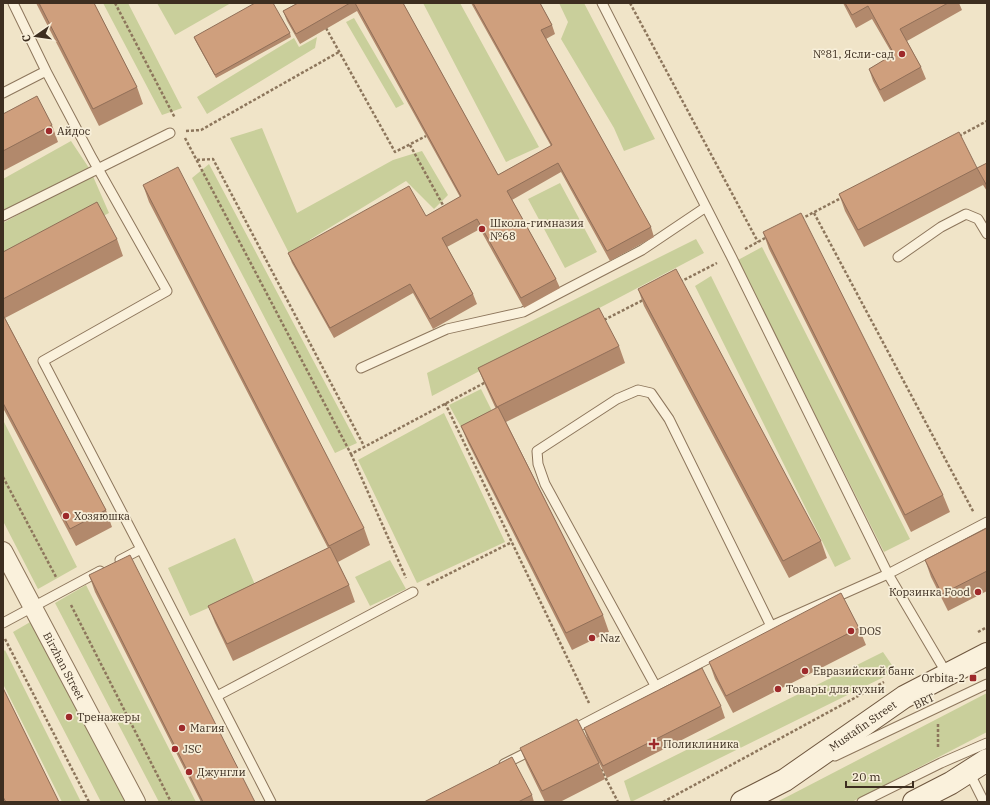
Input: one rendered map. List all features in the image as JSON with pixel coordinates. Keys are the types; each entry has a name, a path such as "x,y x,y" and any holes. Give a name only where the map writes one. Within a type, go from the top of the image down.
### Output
{"street":[{"name":"Birzhan Street","path":"3,552 136,802"},
{"name":"Mustafin Street","path":"742,802 785,780 904,697 987,654"},
{"path":"914,802 951,783 987,760"}],"lane":[{"path":"13,3 46,71 97,168 166,291 43,361 271,802"},
{"path":"602,3 731,256 888,574 947,674"},
{"path":"3,93 46,71"},
{"path":"3,216 170,133"},
{"path":"361,368 447,329 523,312 642,250 706,207"},
{"path":"898,257 941,227 966,214 978,219 987,234"},
{"path":"656,687 558,507 538,464 537,451 617,399 638,390 650,393 658,402 669,419 771,626"},
{"path":"565,734 771,626 888,574 984,524"},
{"path":"3,623 141,549"},
{"path":"217,696 413,592"},
{"name":"BRT","path":"785,780 987,684"},
{"path":"862,802 941,763 987,743"},
{"path":"494,769 544,744"},
{"path":"969,772 984,802"}],"path":[{"path":"115,3 351,454 413,592 512,542"},
{"path":"630,3 758,242"},
{"path":"326,28 396,152 426,136"},
{"path":"170,133 201,130 339,52"},
{"path":"952,140 987,121"},
{"path":"410,145 444,207"},
{"path":"197,160 213,160 364,446"},
{"path":"800,220 848,195"},
{"path":"814,213 984,524"},
{"path":"676,284 772,235"},
{"path":"599,322 648,298"},
{"path":"351,454 487,381"},
{"path":"445,403 596,718"},
{"path":"3,477 63,590 171,802"},
{"path":"974,634 987,627"},
{"path":"3,634 89,802"},
{"path":"663,802 887,680"},
{"path":"600,768 618,802"}],"green space":[{"path":"103,3 128,3 182,108 162,115"},
{"path":"157,3 231,3 175,35"},
{"path":"423,3 460,3 539,147 506,162"},
{"path":"559,3 584,3 655,139 624,151 614,128 561,39 568,22"},
{"path":"354,18 404,104 396,108 346,22"},
{"path":"317,37 315,48 207,114 197,97 294,38 299,47"},
{"path":"262,128 297,213 393,160 422,151 448,195 434,209 406,181 311,239 290,255 230,138"},
{"path":"71,141 89,168 3,212 3,179"},
{"path":"209,164 357,443 335,453 192,178"},
{"path":"92,174 109,213 3,267 3,223"},
{"path":"560,183 597,252 565,268 528,199"},
{"path":"696,239 704,253 432,396 427,373"},
{"path":"762,247 910,539 884,552 738,260"},
{"path":"711,276 851,559 835,567 695,286"},
{"path":"481,389 499,425 468,440 449,405"},
{"path":"444,413 505,542 417,583 358,460"},
{"path":"3,420 77,567 38,589 3,521"},
{"path":"235,538 256,587 190,616 168,568"},
{"path":"390,560 406,589 370,606 355,577"},
{"path":"86,585 196,802 159,802 55,603"},
{"name":"Тренажеры","path":"32,621 126,802 101,802 13,632"},
{"path":"5,650 81,802 62,802 3,684 3,652"},
{"path":"883,652 896,671 631,802 624,781"},
{"path":"987,693 987,732 852,802 777,802"}],"building":[{"path":"39,3 94,3 137,87 93,109"},
{"path":"255,3 273,3 290,33 215,75 194,37"},
{"path":"298,3 350,3 296,34 283,11"},
{"name":"Школа-гимназия №68","path":"355,3 403,3 498,175 552,145 473,3 540,3 552,25 541,30 651,227 607,251 558,163 507,191 556,279 521,298 477,219 442,238 473,294 430,319 410,284 330,328 288,253 409,186 426,216 461,196"},
{"path":"845,3 948,3 900,29 921,67 880,90 869,69 894,54 868,6 852,15"},
{"path":"37,96 52,125 3,151 3,114"},
{"path":"959,132 977,168 858,230 839,194"},
{"path":"987,163 987,186 977,168"},
{"path":"178,167 364,528 329,546 143,185"},
{"path":"97,202 117,239 3,299 3,252"},
{"path":"801,213 943,495 905,515 763,232"},
{"path":"676,269 821,541 783,561 638,289"},
{"path":"599,308 619,346 497,407 478,368"},
{"path":"3,315 106,510 70,529 3,403"},
{"path":"498,407 603,615 566,633 461,426"},
{"path":"987,528 987,571 942,594 925,560"},
{"path":"330,547 349,585 227,644 208,606"},
{"path":"130,555 255,802 203,802 89,575"},
{"path":"841,593 859,628 726,696 709,662"},
{"path":"702,668 721,706 603,766 584,728"},
{"path":"3,688 59,802 6,802 3,797"},
{"path":"577,719 599,763 542,791 520,748"},
{"path":"512,757 532,795 518,802 424,802"}],"place":[{"name":"№81, Ясли-сад","path":"902,54"},
{"name":"Айдос","path":"49,131"},
{"name":"Школа-гимназия №68","path":"482,229"},
{"name":"Хозяюшка","path":"66,516"},
{"name":"Корзинка Food","path":"978,592"},
{"name":"DOS","path":"851,631"},
{"name":"Naz","path":"592,638"},
{"name":"Евразийский банк","path":"805,671"},
{"name":"Orbita-2","path":"973,678"},
{"name":"Товары для кухни","path":"778,689"},
{"name":"Тренажеры","path":"69,717"},
{"name":"Магия","path":"182,728"},
{"name":"Поликлиника","path":"654,744"},
{"name":"JSC","path":"175,749"},
{"name":"Джунгли","path":"189,772"}]}
